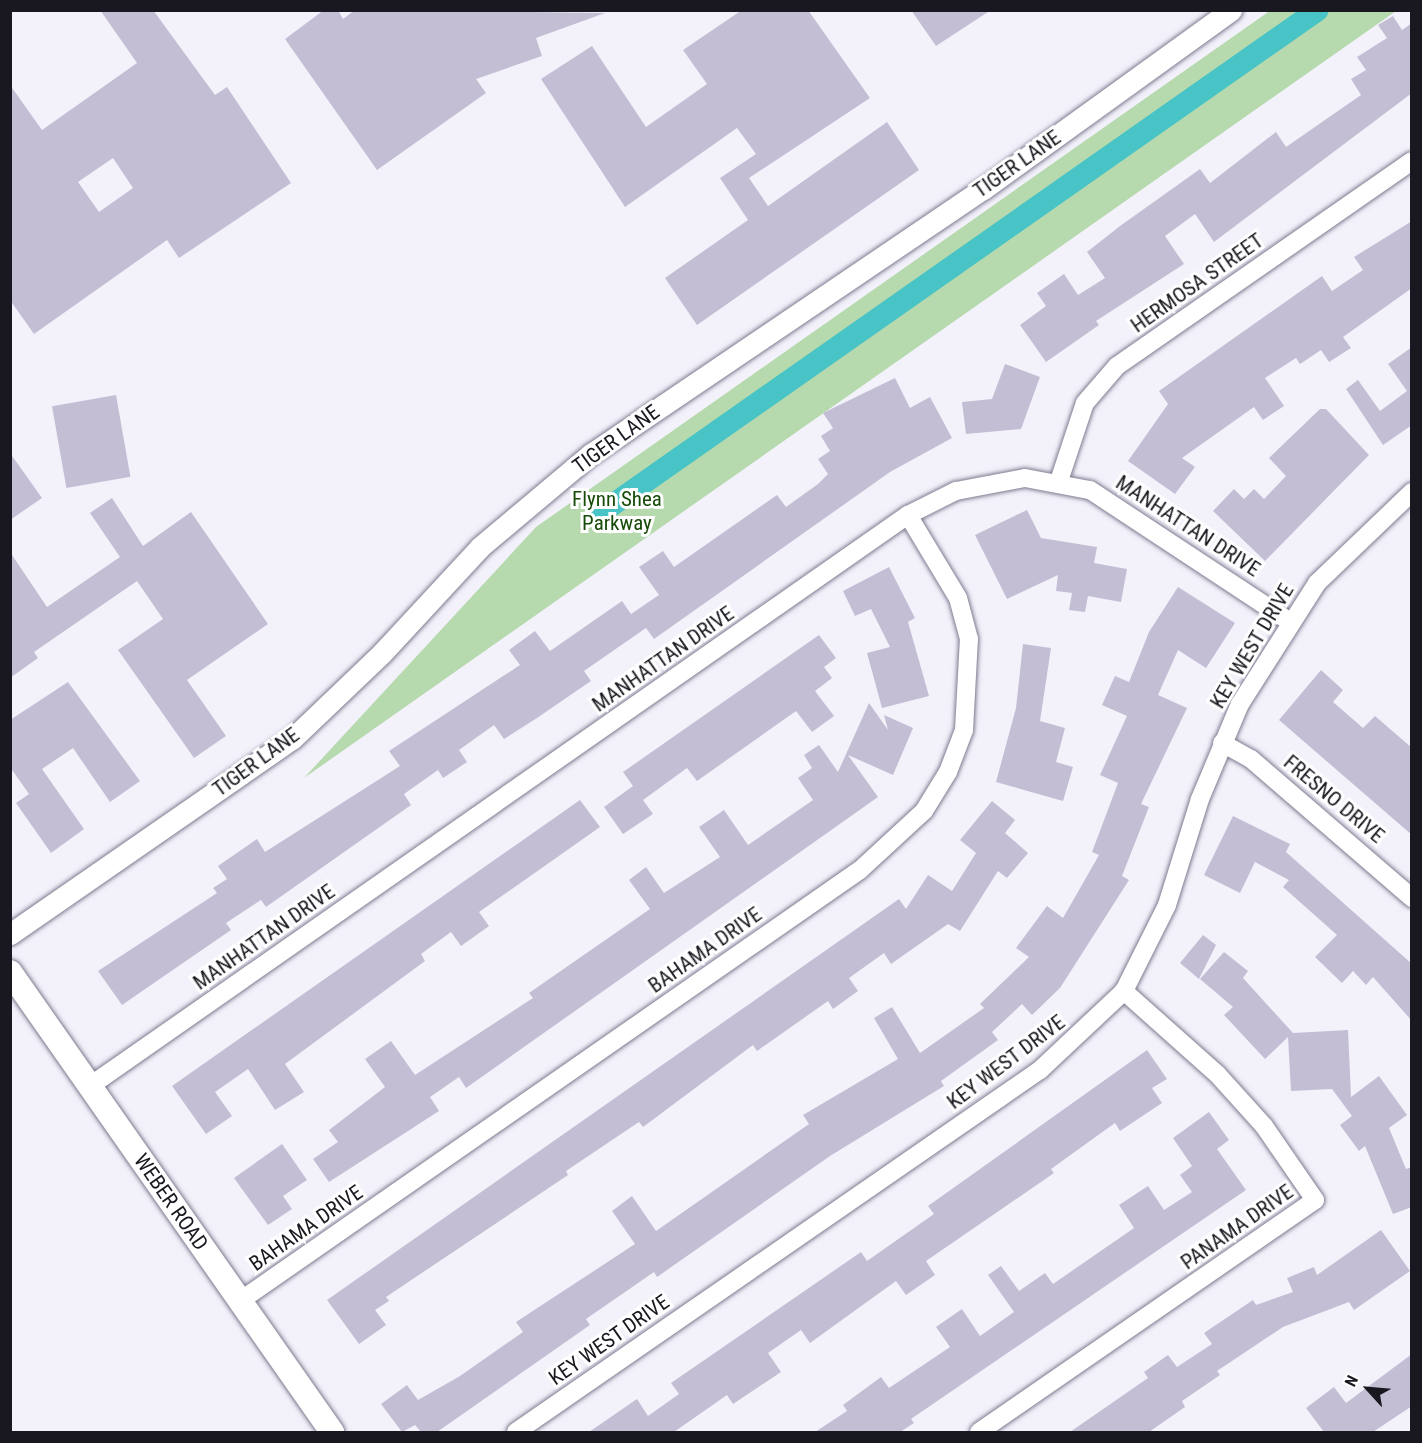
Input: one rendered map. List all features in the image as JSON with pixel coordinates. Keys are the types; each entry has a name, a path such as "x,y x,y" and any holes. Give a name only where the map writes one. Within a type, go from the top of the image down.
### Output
{"main road":[{"name":"WEBER ROAD","path":"10,972 332,1432"}],"street":[{"name":"TIGER LANE","path":"10,934 292,739 382,653 480,547 591,454 983,189 1231,10"},
{"name":"HERMOSA STREET","path":"1059,481 1085,403 1117,366 1412,161"},
{"name":"MANHATTAN DRIVE","path":"90,1086 908,515 956,491 994,480 1059,481 1123,507 1290,621"},
{"name":"KEY WEST DRIVE","path":"516,1432 1040,1070 1124,991 1167,905 1222,743 1290,621 1356,540 1412,492"},
{"name":"BAHAMA DRIVE","path":"240,1301 860,870 924,811 948,772 964,730 969,639 958,598 908,515"},
{"name":"FRESNO DRIVE","path":"1222,743 1260,766 1412,898"},
{"name":"PANAMA DRIVE","path":"979,1432 1315,1200 1283,1150 1217,1074 1124,991"}],"green space":[{"name":"Flynn Shea Parkway","path":"1271,10 1396,11 304,778 536,527"}],"building":[{"path":"100,10 153,10 215,95 227,87 291,183 179,258 167,240 34,334 10,300 10,85 42,130 137,63","holes":["113,158 133,188 99,212 78,182"]},
{"path":"324,10 338,10 343,19 355,10 605,13 536,38 542,56 476,79 486,93 377,170 285,39"},
{"path":"742,10 808,10 870,98 749,178 768,206 887,122 919,170 697,325 665,278 748,220 720,178 756,154 737,128 625,207 541,79 592,46 646,127 707,84 683,50"},
{"path":"911,10 991,10 936,46"},
{"path":"1393,16 1402,30 1412,23 1412,93 1214,242 1195,214 1165,236 1184,264 1096,321 1099,325 1046,362 1020,325 1046,306 1037,293 1064,274 1078,295 1105,278 1087,252 1200,169 1210,183 1276,132 1286,147 1361,95 1351,79 1366,70 1357,57 1387,38 1378,25"},
{"path":"1412,221 1412,288 1343,337 1351,348 1329,362 1321,350 1300,364 1296,358 1265,378 1284,406 1263,420 1254,407 1182,458 1195,467 1175,494 1128,461 1168,404 1159,391 1322,276 1332,291 1363,270 1354,257"},
{"path":"1412,347 1412,425 1383,445 1346,389 1358,380 1380,411 1407,391 1388,364"},
{"path":"1005,364 1040,377 1021,429 966,434 962,402 992,399"},
{"path":"895,378 910,408 930,397 952,438 890,472 654,639 646,628 584,671 591,681 504,739 494,725 459,750 467,762 443,778 438,770 404,794 411,805 266,907 261,900 226,923 231,930 122,1005 98,971 217,893 213,888 227,879 218,866 257,839 265,852 400,766 389,751 520,665 509,650 535,631 550,651 622,601 631,614 659,595 639,567 663,551 674,567 777,495 786,507 818,484 828,474 818,459 830,451 821,436 833,428 823,413"},
{"path":"116,395 130,477 66,488 52,406"},
{"path":"1320,409 1326,409 1369,455 1265,561 1213,511 1234,489 1244,499 1254,489 1264,499 1286,476 1269,458"},
{"path":"10,453 42,498 10,520"},
{"path":"112,498 143,546 191,512 268,624 187,680 226,736 194,758 118,650 163,619 137,581 34,652 38,658 10,678 10,552 47,607 120,557 90,513"},
{"path":"1027,510 1041,538 1097,547 1094,563 1127,569 1121,602 1088,596 1085,612 1069,610 1072,593 1056,591 1058,575 1007,599 975,535"},
{"path":"889,567 915,618 908,622 929,696 882,708 867,653 890,647 871,609 855,616 843,591"},
{"path":"1178,587 1235,623 1206,668 1178,650 1158,695 1187,708 1141,804 1149,807 1122,876 1129,880 1060,988 1032,1015 1022,1004 992,1032 998,1040 941,1081 944,1086 830,1156 657,1277 654,1272 586,1319 590,1325 437,1432 421,1432 415,1425 402,1432 381,1404 407,1385 418,1400 460,1376 523,1332 516,1322 635,1244 612,1211 632,1196 656,1231 809,1124 803,1115 898,1059 874,1018 892,1007 920,1053 984,1008 980,1004 1029,957 1016,948 1047,906 1063,918 1099,855 1092,852 1118,783 1100,775 1127,716 1102,705 1115,676 1129,682 1149,632"},
{"path":"819,635 836,658 824,667 832,678 815,691 834,716 812,732 796,711 697,781 687,768 643,800 653,814 623,834 604,807 633,786 623,772"},
{"path":"1023,644 1051,648 1040,721 1065,728 1056,762 1073,767 1063,801 996,782 1016,708"},
{"path":"1321,670 1343,690 1333,702 1363,728 1375,716 1412,748 1412,835 1279,720"},
{"path":"68,682 140,781 110,802 73,748 42,769 84,829 51,853 16,803 29,794 10,767 10,720"},
{"path":"869,703 888,730 884,715 913,728 893,775 848,755 878,797 466,1088 459,1077 430,1097 439,1111 329,1182 313,1159 338,1142 329,1130 385,1087 365,1059 391,1041 415,1075 533,998 529,993 650,909 629,880 646,867 664,893 720,857 699,827 724,810 748,845 813,800 798,778 812,768 804,755 819,745 838,772"},
{"path":"580,800 600,827 479,912 489,926 461,946 451,932 421,954 425,961 285,1064 304,1092 275,1110 248,1069 215,1092 232,1116 206,1134 172,1086"},
{"path":"992,801 1015,820 1005,833 1028,853 1007,878 998,871 960,931 948,924 891,964 884,953 849,978 858,991 833,1009 828,1001 757,1051 753,1045 643,1127 639,1122 566,1171 568,1175 386,1297 389,1301 375,1310 386,1325 359,1344 327,1300 899,899 906,909 928,875 952,891 976,853 960,840"},
{"path":"1233,816 1290,844 1286,852 1412,964 1412,1021 1373,977 1366,985 1353,971 1342,983 1315,957 1337,935 1283,887 1289,880 1255,862 1240,893 1204,875"},
{"path":"1203,935 1216,945 1199,979 1180,963"},
{"path":"1224,952 1248,971 1243,978 1293,1033 1348,1030 1351,1097 1379,1076 1407,1115 1389,1128 1406,1169 1412,1167 1412,1207 1393,1214 1365,1146 1359,1151 1340,1125 1352,1116 1332,1089 1291,1091 1288,1037 1265,1059 1224,1015 1233,1007 1200,979"},
{"path":"1147,1050 1167,1079 1152,1088 1162,1103 1120,1131 1115,1123 1051,1169 1054,1173 926,1261 935,1275 906,1295 896,1281 810,1343 801,1330 768,1353 781,1372 733,1404 727,1395 674,1432 589,1432 637,1399 648,1416 679,1394 671,1383 861,1252 867,1261 934,1214 928,1206"},
{"path":"1209,1112 1229,1140 1217,1149 1246,1190 911,1419 914,1423 900,1432 815,1432 847,1411 843,1405 881,1377 889,1388 950,1347 936,1327 962,1309 980,1336 1014,1312 988,1275 1001,1266 1019,1291 1045,1273 1053,1284 1134,1228 1119,1205 1148,1186 1164,1210 1192,1192 1180,1175 1192,1166 1173,1138"},
{"path":"282,1144 307,1180 283,1196 292,1209 268,1225 234,1178"},
{"path":"1381,1230 1410,1271 1354,1310 1349,1302 1283,1327 1217,1371 1220,1375 1182,1401 1185,1407 1149,1432 1070,1432 1148,1378 1144,1372 1168,1355 1177,1367 1212,1344 1204,1333 1253,1300 1256,1305 1293,1292 1287,1278 1314,1267 1317,1275"},
{"path":"1412,1354 1412,1406 1373,1432 1324,1432 1306,1408 1334,1387 1346,1403"}],"waterway":[{"path":"598,515 1318,10"}]}
